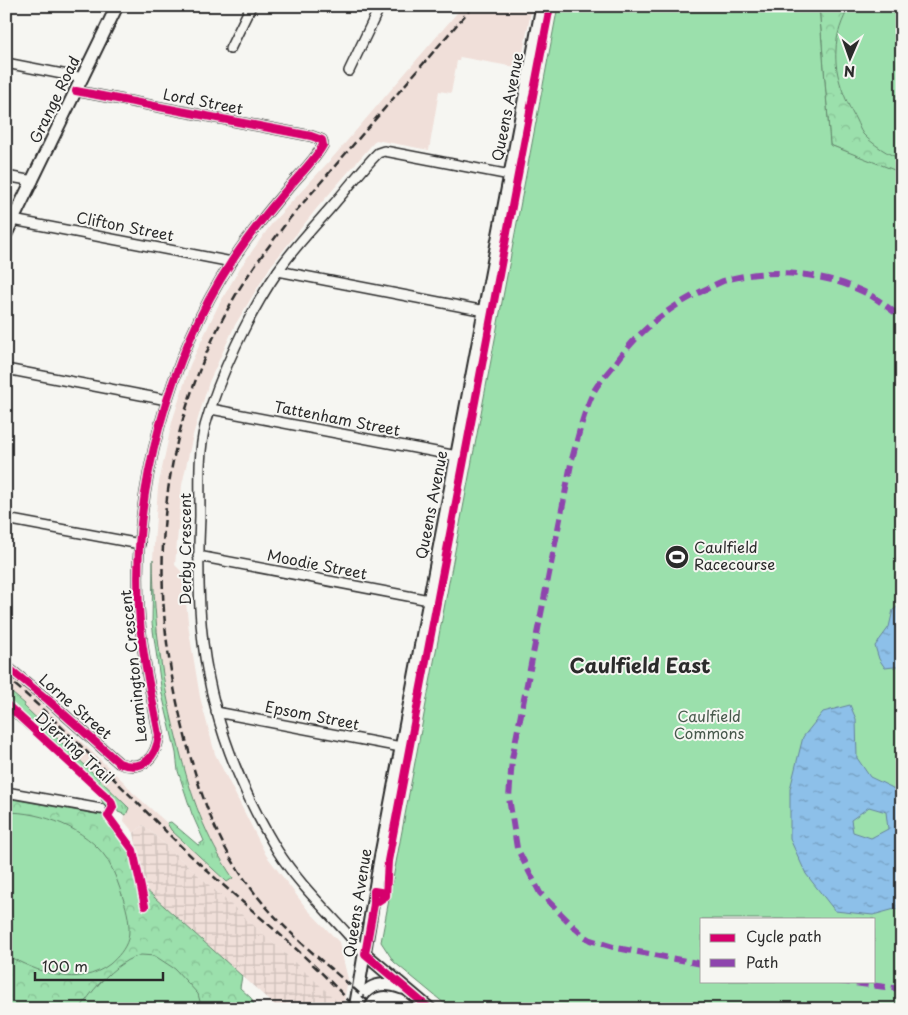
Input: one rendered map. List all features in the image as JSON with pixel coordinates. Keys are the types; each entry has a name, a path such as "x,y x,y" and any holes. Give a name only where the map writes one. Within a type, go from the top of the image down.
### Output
{"street":[{"name":"Grange Road","path":"6,234 117,6"},
{"path":"230,49 250,6"},
{"path":"349,71 380,6"},
{"name":"Queens Avenue","path":"355,1009 374,904 373,897 542,6"},
{"path":"6,63 83,78"},
{"name":"Lord Street","path":"76,91 311,136 323,142"},
{"name":"Leamington Crescent","path":"126,766 134,767 143,764 151,758 157,747 158,735 143,650 138,607 140,544 150,465 167,400 194,330 232,262 261,221 317,155 323,142"},
{"name":"Derby Crescent","path":"365,954 299,879 279,852 237,774 216,712 203,643 199,602 198,556 202,448 206,425 223,377 244,330 278,271 376,155 380,152 390,152 510,175"},
{"path":"6,176 32,181"},
{"name":"Clifton Street","path":"14,220 232,262"},
{"path":"278,271 484,311"},
{"path":"6,369 167,400"},
{"name":"Tattenham Street","path":"211,409 457,456"},
{"path":"6,519 140,544"},
{"name":"Moodie Street","path":"198,556 430,600"},
{"name":"Lorne Street","path":"6,666 48,700 108,754 126,766"},
{"name":"Epsom Street","path":"216,712 402,747"},
{"path":"6,792 101,809"},
{"path":"365,954 430,1009"},
{"path":"355,1009 363,995 377,985 393,985 408,990"}],"shaded area":[{"path":"463,6 532,6 520,68 460,57 459,61 457,61 451,93 439,91 429,150 376,140 317,208 270,267 235,325 209,382 193,435 182,485 175,565 183,573 189,631 200,697 215,754 266,855 307,909 339,942 348,979 343,1007 143,825 134,833 124,821 125,815 118,812 116,800 19,711 25,704 6,688 6,673 31,694 125,783 132,792 167,823 171,830 226,882 232,878 217,855 205,831 191,795 165,694 156,633 153,603 153,559 158,487 172,422 190,365 217,308 240,268 273,222 334,156"},
{"path":"143,825 324,989 343,1007 342,1009 279,1009 145,889 134,833"}],"green space":[{"name":"Caulfield Racecourse","path":"558,6 819,6 830,145 902,173 902,1009 451,1009 394,962 381,942"},
{"path":"819,6 902,6 902,175 830,145"},
{"path":"850,6 902,6 902,159 881,149 863,134 841,86 837,69 836,45 844,16"},
{"path":"153,559 157,631 173,724 200,816 214,847 233,878 227,882 171,830 167,823 171,822 198,845 204,841 192,814 178,771 176,753 162,694 152,623"},
{"path":"6,688 25,704 24,706 129,808 126,815 118,812 116,800 6,702"},
{"path":"6,707 109,801 107,811 101,799 103,796 6,712"},
{"path":"6,798 112,817 136,846 145,889 242,976 240,988 251,998 256,1009 7,1009"},
{"path":"6,812 34,815 62,824 87,839 107,859 116,878 124,903 129,929 125,946 110,964 85,976 71,977 45,972 6,955"},
{"path":"141,955 155,956 175,969 198,994 202,1009 80,1009 111,972 127,960"}],"water":[{"path":"902,603 902,666 885,668 879,659 875,646 889,627 893,610"},
{"path":"850,705 856,719 857,758 870,777 891,787 902,795 902,907 873,915 835,911 806,874 790,839 790,789 803,737 823,712","holes":["869,807 886,812 888,829 871,838 853,832 851,820"]}],"railway":[{"path":"377,1009 306,947 272,914 243,877 232,859 205,804 182,724 171,668 164,612 163,557 167,502 176,448 191,394 211,342 238,291 290,218 473,6"},
{"path":"6,677 76,742 189,854 317,968 356,1009"}],"marked path":[{"path":"700,964 617,948 585,937 540,893 517,848 509,798 512,759 572,459 589,401 598,385 627,349 656,320 702,291 723,281 758,274 776,273 813,276 848,285 864,292 879,300 902,318"},
{"path":"846,982 902,989"}],"cycle path":[{"path":"374,904 386,896 388,861 550,6"},
{"name":"Djerring Trail","path":"6,666 48,700 119,763 135,766 141,764 147,761 155,750 159,735 142,640 138,564 142,518 159,427 173,382 190,339 232,261 252,232 312,161 323,145 322,140 311,136 76,91"},
{"name":"Djerring Trail","path":"6,704 111,801 113,807 108,816 133,850 145,906"},
{"path":"386,893 374,891 374,904 365,954 430,1009"}],"place":[{"name":"Caulfield Racecourse","path":"677,557"}],"district":[{"name":"Caulfield East","path":"640,666"}],"park label":[{"name":"Caulfield Commons","path":"709,726"}]}
